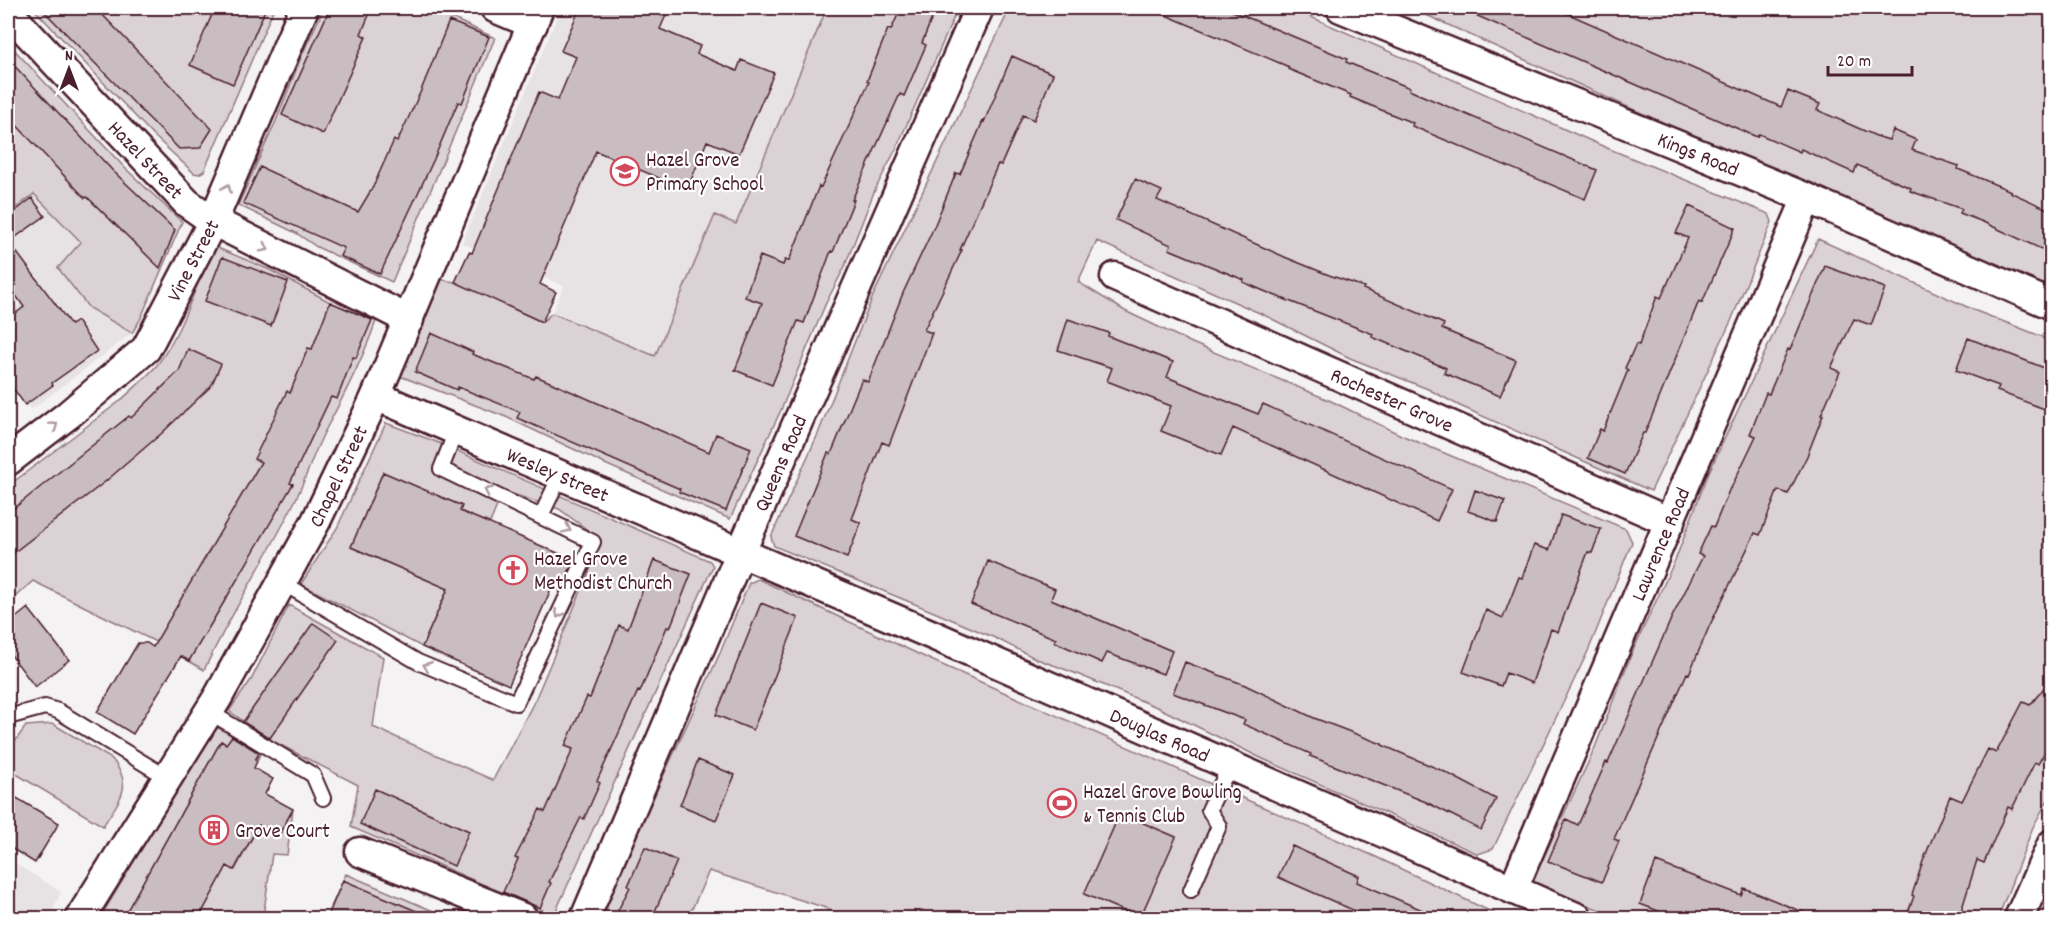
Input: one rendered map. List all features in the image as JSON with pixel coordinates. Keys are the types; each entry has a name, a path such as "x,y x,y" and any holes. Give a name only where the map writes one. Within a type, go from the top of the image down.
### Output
{"street":[{"name":"Vine Street","path":"8,461 68,415 146,348 213,221 304,8"},
{"path":"495,8 536,16"},
{"name":"Queens Road","path":"585,918 740,554 979,8"},
{"name":"Kings Road","path":"1341,8 1807,198 2052,305"},
{"name":"Hazel Street","path":"8,12 187,203 213,221 409,320"},
{"name":"Chapel Street","path":"80,918 208,711 316,521 409,320 536,16"},
{"name":"Lawrence Road","path":"1512,889 1807,198"},
{"name":"Rochester Grove","path":"1115,277 1670,522"},
{"name":"Wesley Street","path":"375,396 740,554"},
{"name":"Douglas Road","path":"740,554 935,636 1578,918"},
{"path":"2019,918 2052,844"},
{"path":"360,852 523,918"}],"lane":[{"path":"281,582 418,662 516,703 593,542 441,469 456,431"},
{"path":"541,516 560,476"},
{"path":"8,717 45,707 58,711 168,778"},
{"path":"208,711 313,775 323,798"},
{"path":"1191,890 1219,826 1209,810 1230,765"}],"shaded area":[{"path":"33,8 274,8 204,171 199,174 194,173 153,135"},
{"path":"324,8 430,8 495,38 392,282 317,247 296,233 238,205"},
{"name":"Hazel Grove Primary School","path":"561,8 827,8 736,224 715,216 655,356 552,313 564,286 462,243"},
{"path":"827,8 958,8 896,149 874,192 844,268 826,303 781,410 730,519 506,417 400,376 438,279 455,282 542,322 552,313 655,356 715,215 736,224"},
{"path":"1010,8 1291,8 1607,148 1769,214 1772,222 1731,321 1651,491 1460,406 1428,389 1350,358 1264,315 1097,241 1078,282 1125,311 1192,343 1331,401 1401,435 1626,529 1632,542 1589,649 1493,849 1478,854 1263,759 1159,708 1037,659 995,638 774,546 771,537 818,434 873,296"},
{"path":"1411,8 2051,8 2051,292 1846,200 1696,138"},
{"path":"8,43 125,168 182,222 140,320 132,333 89,308 58,268 81,242 34,194 8,214"},
{"path":"33,194 81,242 58,269 89,308 132,333 31,410 8,379 8,316 19,304 8,289 8,214"},
{"path":"1818,239 1976,311 2051,340 2051,794 2033,827 1998,918 1619,918 1532,882 1594,750 1631,655 1676,558 1709,472"},
{"path":"213,246 268,269 330,302 376,321 347,389 321,438 293,505 204,670 156,642 33,581 8,603 8,486 120,401 157,365 174,339"},
{"path":"386,423 439,443 710,561 713,566 554,915 351,827 358,785 269,739 229,711 251,680 289,605 383,657 373,727 493,780 535,700 598,551 589,531 559,509 503,491 490,523 476,518 466,543 383,472 351,547 428,580 461,558 422,647 301,584 337,528"},
{"path":"758,579 931,660 1376,857 1504,918 845,918 823,907 709,871 688,918 598,918 720,653 749,583"},
{"path":"53,724 112,759 119,769 123,778 122,793 103,826 8,769 8,751 26,726"},
{"path":"215,726 261,752 257,761 221,741 123,918 100,918"},
{"path":"293,809 287,855 272,854 263,918 199,918 227,866 235,870 259,825 279,836"},
{"path":"8,859 61,892 49,918 8,918"},
{"path":"346,874 438,913 436,918 326,918"}],"building":[{"path":"41,8 96,8 212,129 200,148 179,149"},
{"path":"215,8 266,8 233,84 190,65"},
{"path":"330,8 372,8 361,34 366,37 323,134 282,115"},
{"path":"580,8 669,8 660,29 700,46 697,54 737,71 741,60 774,73 739,154 707,141 687,190 596,151 540,284 556,292 542,322 455,282 469,252 472,253 539,92 558,100 576,57 561,51"},
{"path":"901,8 936,8 922,43 926,45 904,96 900,94 852,200 854,200 833,252 831,251 804,323 798,321 772,385 735,370 762,303 745,297 760,256 783,265 785,260 789,261 819,186 821,187 869,82 867,81 888,29 891,30"},
{"path":"1149,8 1225,8 1347,59 1346,62 1410,88 1409,90 1597,170 1585,199 1412,126 1413,123 1288,69 1289,67"},
{"path":"1459,8 1555,8 1781,107 1788,91 1820,104 1817,110 1876,136 1889,140 1893,130 1916,140 1912,150 1959,166 1958,169 2052,211 2052,254 1960,213 1962,209 1910,191 1911,188 1857,165 1854,173 1801,149 1800,152 1759,134 1757,137"},
{"path":"449,21 489,37 462,103 458,102 380,274 340,256 344,248 243,203 260,167 358,212 373,187 394,140 397,142"},
{"path":"1012,56 1053,74 1034,120 1023,115 1001,165 998,164 960,250 962,250 924,330 932,333 889,445 882,442 852,519 861,523 847,558 794,536 862,379 868,382 903,293 956,173 960,174"},
{"path":"8,59 112,170 175,230 160,268 87,197 85,198 8,116"},
{"path":"1135,179 1162,191 1157,200 1287,258 1364,287 1363,289 1444,324 1442,329 1516,360 1500,396 1444,373 1446,368 1372,337 1373,334 1271,294 1243,282 1244,280 1169,249 1171,245 1116,220"},
{"path":"32,198 45,216 9,242 71,325 77,321 97,351 25,405 8,381 8,319 24,307 8,284 8,217"},
{"path":"1689,206 1735,228 1702,303 1699,301 1645,433 1625,474 1588,458 1600,429 1603,431 1628,370 1625,368 1636,344 1639,345 1657,296 1661,298 1688,238 1676,233"},
{"path":"222,257 288,282 271,326 205,301"},
{"path":"1825,266 1885,288 1871,325 1854,319 1831,368 1840,372 1821,415 1823,415 1807,456 1788,494 1778,490 1760,535 1755,533 1709,627 1614,839 1619,841 1602,882 1548,861 1566,819 1578,825 1606,762 1608,763 1671,619 1703,556 1698,554 1711,526 1714,527 1730,488 1756,436 1750,434 1766,393 1769,394 1788,349 1790,350"},
{"path":"330,302 372,320 356,358 353,357 337,399 331,397 290,483 293,484 227,597 189,661 181,656 133,734 97,712 138,643 147,643 153,647 261,462 254,459 287,391 290,393 308,348 312,349"},
{"path":"1068,319 1109,333 1108,336 1173,362 1167,377 1258,414 1263,404 1452,489 1437,521 1233,428 1221,455 1161,431 1171,406 1107,381 1112,368 1058,350"},
{"path":"431,333 473,352 472,354 534,379 536,376 709,452 716,434 751,448 726,511 517,418 520,412 458,387 457,390 415,372"},
{"path":"1968,338 2052,371 2052,412 1997,391 1999,386 1956,370"},
{"path":"188,349 221,364 211,386 162,433 106,481 8,557 8,513 129,416 131,418 179,371"},
{"name":"Hazel Grove Methodist Church","path":"383,472 462,506 460,511 574,560 560,590 552,587 509,685 422,647 448,589 351,547"},
{"path":"1475,490 1505,501 1497,522 1468,511"},
{"path":"1561,515 1601,529 1592,553 1588,552 1558,632 1551,629 1532,683 1506,673 1501,686 1463,672 1486,610 1503,618 1519,577 1522,578 1534,545 1549,550"},
{"path":"654,560 691,574 670,628 667,627 640,692 638,691 597,781 600,783 584,819 581,817 549,882 551,883 540,908 503,892 518,859 515,858 540,809 545,812 573,749 565,746 587,697 590,698 619,625 628,629"},
{"path":"988,561 1055,589 1051,599 1172,651 1163,674 1107,653 1102,663 1055,642 1056,639 971,604"},
{"path":"761,603 798,618 753,730 716,715"},
{"path":"28,608 69,660 35,687 8,651 8,624"},
{"path":"313,623 338,640 270,738 243,722"},
{"path":"1185,662 1245,685 1314,718 1382,744 1443,771 1496,799 1481,830 1426,802 1310,756 1311,754 1243,724 1245,720 1173,693"},
{"path":"2052,678 2052,739 2038,764 2035,762 2012,809 2008,807 1984,863 1977,860 1959,918 1906,918 1923,861 1950,796 1962,801 1988,749 1996,753 2023,702 2030,705"},
{"name":"Grove Court","path":"232,736 259,753 254,768 273,779 265,794 293,809 278,836 259,825 234,870 227,866 199,918 123,918 221,741 226,744"},
{"path":"698,760 735,775 716,820 680,805"},
{"path":"375,789 469,831 454,866 360,824"},
{"path":"8,793 59,823 35,863 8,846"},
{"path":"1120,813 1176,837 1140,918 1084,894"},
{"path":"1292,846 1359,876 1357,882 1441,918 1371,918 1278,877"},
{"path":"645,847 677,861 652,918 614,918 630,887 628,886"},
{"path":"1656,862 1741,895 1744,888 1817,918 1677,918 1640,904"},
{"path":"343,880 433,918 327,918"}],"place":[{"name":"Hazel Grove Primary School","path":"625,171"},
{"name":"Hazel Grove Methodist Church","path":"513,570"},
{"name":"Hazel Grove Bowling & Tennis Club","path":"1062,803"},
{"name":"Grove Court","path":"214,830"}]}
